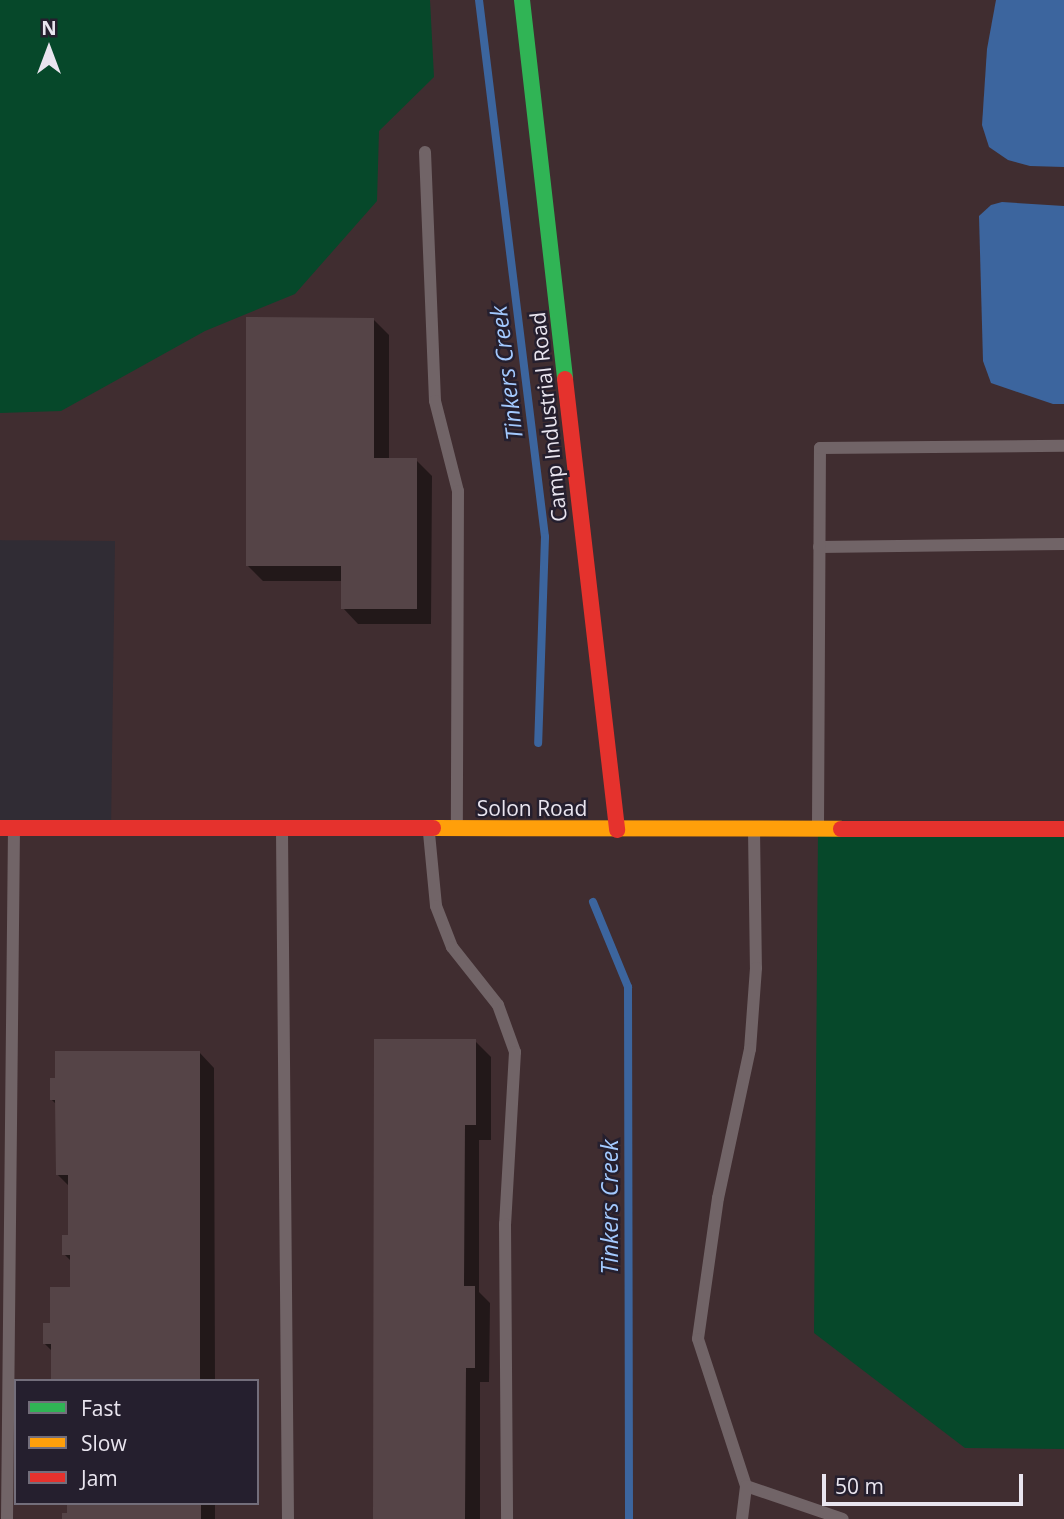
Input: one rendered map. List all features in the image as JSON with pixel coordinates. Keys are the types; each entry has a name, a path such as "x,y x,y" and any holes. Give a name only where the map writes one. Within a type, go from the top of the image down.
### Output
{"street":[{"name":"Camp Industrial Road","path":"522,0 617,830"},
{"name":"Solon Road","path":"7,828 1064,830"}],"lane":[{"path":"425,152 435,401 458,492 457,829"},
{"path":"818,830 820,449 1064,446"},
{"path":"820,547 1064,544"},
{"path":"7,828 7,1519"},
{"path":"282,829 288,1519"},
{"path":"429,829 436,906 452,947 498,1005 514,1052 505,1224 507,1519"},
{"path":"742,1519 746,1486 698,1339 718,1198 750,1049 756,968 754,830"},
{"path":"746,1486 843,1519"}],"shaded area":[{"path":"0,0 1064,0 1064,1519 0,1519 0,828 111,828 115,541 0,540"}],"green space":[{"path":"0,0 430,0 434,77 379,131 377,201 295,294 205,331 61,411 0,413"},
{"path":"1064,829 1064,1449 965,1448 814,1333 818,830"}],"water":[{"path":"996,0 1064,0 1064,167 1030,166 1008,160 989,147 982,125 987,49"},
{"path":"1002,202 1064,206 1064,404 1053,404 991,383 983,361 979,216 991,205"}],"building":[{"path":"246,317 374,318 374,458 417,458 417,609 341,609 341,566 246,566"},
{"path":"374,1039 476,1039 476,1125 465,1125 464,1286 475,1286 475,1368 466,1368 465,1519 373,1519"},
{"path":"55,1051 200,1051 200,1379 51,1379 51,1344 43,1344 43,1323 50,1323 50,1287 70,1287 70,1255 62,1255 62,1235 68,1235 68,1175 56,1175 55,1100 50,1100 50,1078 55,1078"},
{"path":"67,1505 201,1505 201,1519 62,1519 62,1513 67,1513"}],"waterway":[{"name":"Tinkers Creek","path":"479,0 545,537 538,743"},
{"name":"Tinkers Creek","path":"593,902 628,987 629,1519"}],"traffic: fast":[{"path":"522,0 565,379"}],"traffic: slow":[{"path":"433,828 841,829"}],"traffic: jam":[{"path":"565,379 617,830"},
{"path":"0,828 433,828"},
{"path":"841,829 1064,829"}]}
